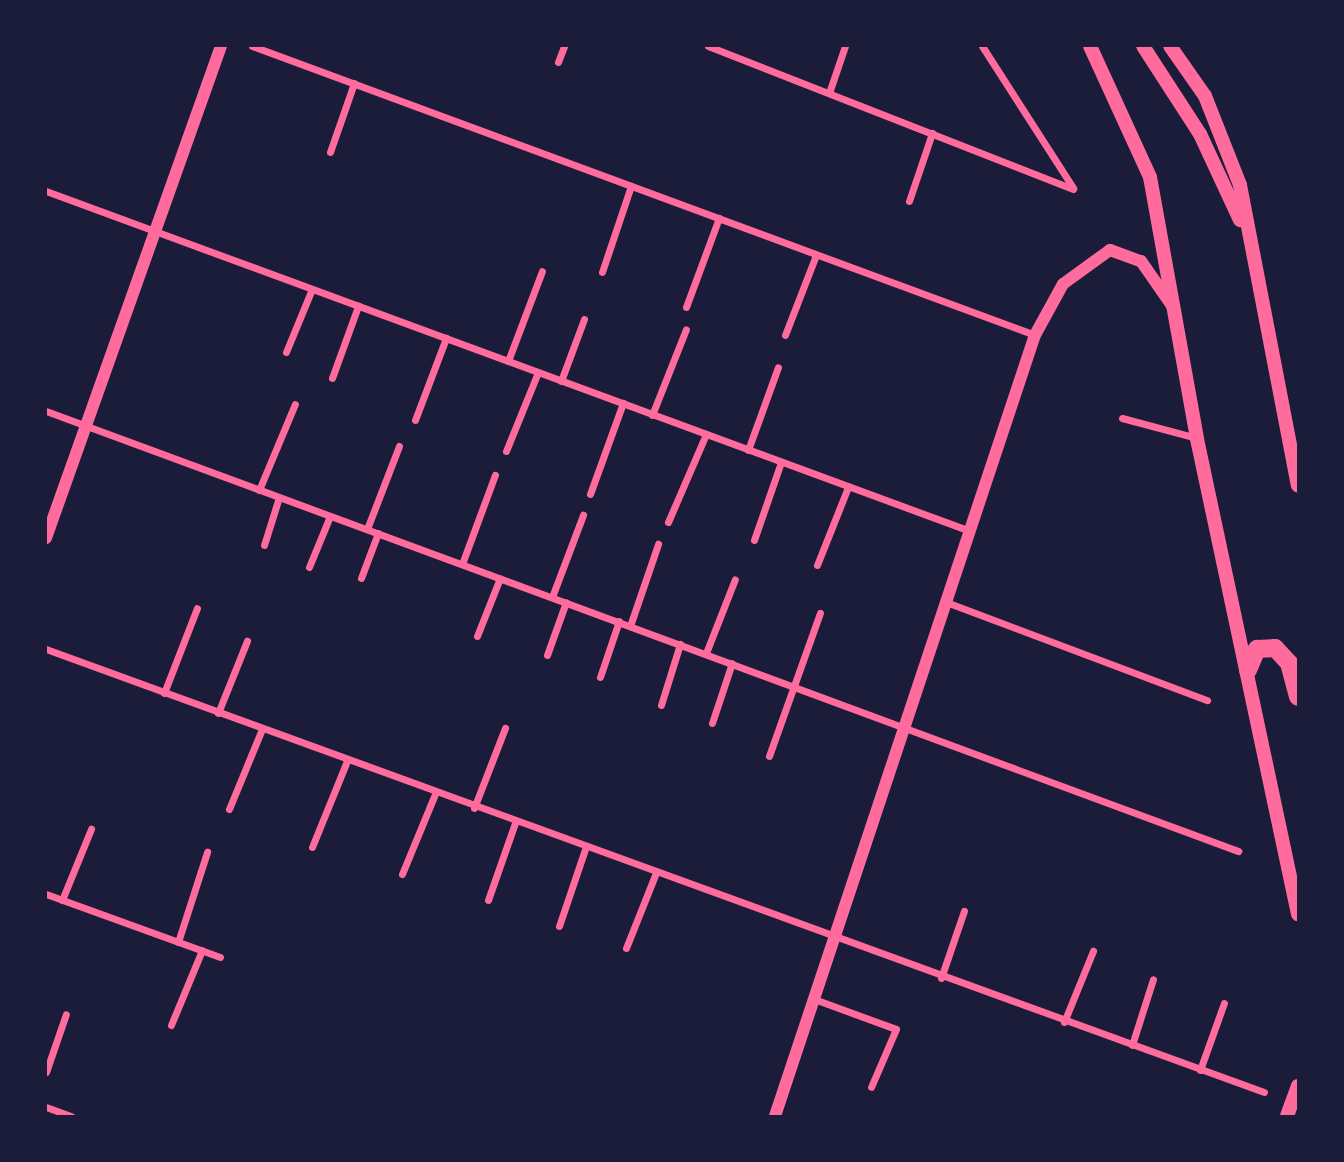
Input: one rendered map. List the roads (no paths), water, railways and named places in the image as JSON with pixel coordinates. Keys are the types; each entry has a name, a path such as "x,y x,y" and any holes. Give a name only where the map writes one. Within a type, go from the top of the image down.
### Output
{"main road":[{"path":"1090,46 1150,177 1197,439 1298,914"},
{"path":"1143,46 1200,134 1246,234"},
{"path":"1170,46 1205,96 1229,150 1298,485"},
{"path":"1248,670 1257,649 1275,648 1289,663 1298,697"},
{"path":"1287,1116 1298,1086"}],"street":[{"path":"46,538 221,46"},
{"path":"252,46 1035,335"},
{"path":"558,62 564,46"},
{"path":"708,46 723,48 829,93 1073,189 982,46"},
{"path":"829,93 845,46"},
{"path":"330,152 354,83"},
{"path":"909,201 932,133"},
{"path":"602,272 631,186"},
{"path":"46,191 970,531"},
{"path":"686,307 719,218"},
{"path":"775,1116 1035,335 1063,284 1110,250 1141,261 1174,307"},
{"path":"785,335 816,255"},
{"path":"509,361 542,271"},
{"path":"286,352 312,289"},
{"path":"332,378 358,306"},
{"path":"561,380 584,319"},
{"path":"652,415 686,330"},
{"path":"415,420 446,338"},
{"path":"748,450 778,368"},
{"path":"506,451 538,372"},
{"path":"259,490 295,404"},
{"path":"590,494 623,404"},
{"path":"46,411 1238,851"},
{"path":"1122,418 1197,439"},
{"path":"668,522 706,434"},
{"path":"367,529 400,446"},
{"path":"754,540 781,462"},
{"path":"462,564 495,475"},
{"path":"817,565 848,487"},
{"path":"264,545 279,497"},
{"path":"552,597 583,515"},
{"path":"309,568 330,516"},
{"path":"361,578 378,533"},
{"path":"630,625 658,544"},
{"path":"477,636 500,578"},
{"path":"706,653 734,579"},
{"path":"547,655 566,602"},
{"path":"946,602 1207,700"},
{"path":"164,693 197,608"},
{"path":"769,757 820,613"},
{"path":"600,677 619,621"},
{"path":"218,713 247,641"},
{"path":"661,705 680,644"},
{"path":"46,649 833,941 1264,1092"},
{"path":"712,723 732,663"},
{"path":"474,808 505,727"},
{"path":"229,810 262,729"},
{"path":"312,847 347,761"},
{"path":"402,874 435,794"},
{"path":"488,900 515,823"},
{"path":"62,900 91,829"},
{"path":"559,926 585,849"},
{"path":"178,942 207,852"},
{"path":"626,948 655,875"},
{"path":"46,894 220,957"},
{"path":"941,978 964,911"},
{"path":"172,1025 202,950"},
{"path":"1064,1022 1093,951"},
{"path":"1132,1045 1153,979"},
{"path":"814,999 896,1028 871,1087"},
{"path":"1200,1070 1224,1003"},
{"path":"46,1072 66,1014"},
{"path":"46,1107 71,1116"}]}
